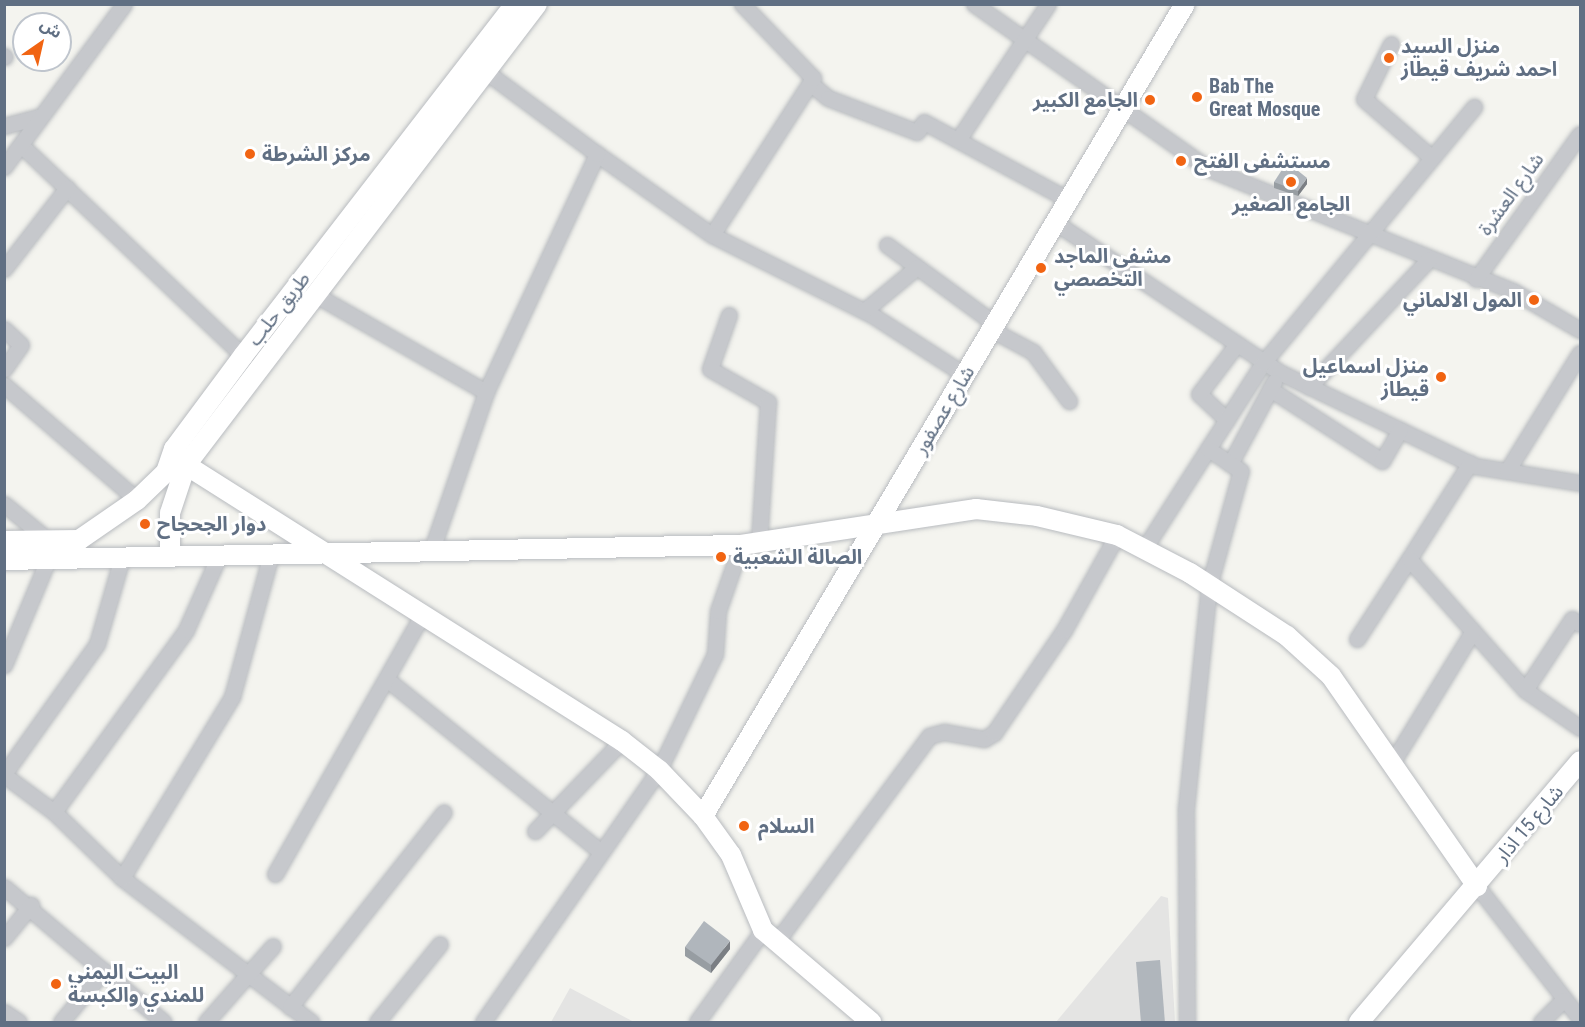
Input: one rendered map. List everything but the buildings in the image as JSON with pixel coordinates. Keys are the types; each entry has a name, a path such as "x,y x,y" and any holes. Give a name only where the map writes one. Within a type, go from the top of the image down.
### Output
{"main road":[{"name":"طريق حلب","path":"79,540 137,500 166,472 174,449 243,356 515,4"},
{"path":"170,557 170,513 183,486 186,465 537,4"},
{"name":"شارع عصفور","path":"703,816 1185,4"},
{"path":"186,465 622,741 659,770 703,816 730,855 770,935 871,1023"},
{"path":"166,472 183,486"},
{"path":"4,541 86,559 432,549 750,544 873,529 976,509 1037,516 1117,535 1209,586 1287,636 1331,676 1477,886"},
{"path":"4,560 79,540 86,559"},
{"name":"شارع 15 اذار","path":"1359,1023 1581,761"}],"street":[{"path":"4,167 124,4"},
{"path":"712,235 813,78 742,4"},
{"path":"974,4 1207,168 1476,279 1513,291 1574,327 1581,313"},
{"path":"958,140 1027,42 1048,4"},
{"path":"1390,44 1364,99 1432,158"},
{"path":"485,71 712,235 864,311 965,375"},
{"path":"810,83 828,98 917,132 924,122 1069,200"},
{"path":"1144,549 1263,363 1474,107"},
{"path":"4,126 41,116"},
{"name":"شارع العشرة","path":"1476,279 1581,134"},
{"path":"21,145 243,356"},
{"path":"432,549 486,393 597,154"},
{"path":"4,269 67,188"},
{"path":"1056,223 1194,313 1263,363 1309,387 1470,463 1581,483"},
{"path":"887,245 993,327 1033,352 1069,401"},
{"path":"1309,387 1429,259"},
{"path":"864,311 917,267"},
{"path":"314,294 486,393"},
{"path":"483,1023 600,851 659,770 715,654 718,611 750,544 768,402 710,369 729,315"},
{"path":"4,329 21,345 4,369"},
{"path":"1227,420 1199,394 1237,344"},
{"path":"1507,471 1581,353"},
{"path":"1187,1023 1184,838 1209,586 1236,467 1279,372"},
{"path":"4,385 137,500"},
{"path":"1270,389 1382,461 1400,430"},
{"path":"1208,449 1236,467"},
{"path":"1357,639 1470,463"},
{"path":"4,504 48,550 4,665"},
{"path":"697,1023 929,736 944,732 984,740 994,734 1064,630 1117,535"},
{"path":"122,878 232,697 271,554"},
{"path":"54,812 180,639 219,556"},
{"path":"122,558 97,644 4,774 54,812 122,878 311,1023"},
{"path":"1409,559 1525,690 1581,728"},
{"path":"275,874 389,681 423,613"},
{"path":"1525,690 1572,619 1581,624"},
{"path":"1392,763 1473,632"},
{"path":"389,681 556,812 600,851"},
{"path":"535,831 556,812 622,741"},
{"path":"290,1007 444,812"},
{"path":"1477,886 1563,1000 1580,1016"},
{"path":"4,887 31,905 164,1023"},
{"path":"4,938 31,905"},
{"path":"377,1023 440,944"},
{"path":"206,1023 273,946"},
{"path":"61,1023 104,970"},
{"path":"1541,1023 1563,1000"},
{"path":"4,1012 20,1023"}],"shaded area":[{"path":"1161,896 1168,898 1175,1022 1056,1022"},
{"path":"570,988 634,1022 551,1022"}],"place":[{"name":"منزل السيد احمد شريف قيطاز","path":"1389,58"},
{"name":"Bab The Great Mosque","path":"1197,97"},
{"name":"الجامع الكبير","path":"1150,100"},
{"name":"مركز الشرطة","path":"250,154"},
{"name":"مستشفى الفتح","path":"1181,161"},
{"name":"الجامع الصغير","path":"1291,182"},
{"name":"مشفى الماجد التخصصي","path":"1041,268"},
{"name":"المول الالماني","path":"1534,300"},
{"name":"منزل اسماعيل قيطاز","path":"1441,377"},
{"name":"دوار الجحجاح","path":"145,524"},
{"name":"الصالة الشعبية","path":"721,557"},
{"name":"السلام","path":"744,826"},
{"name":"البيت اليمني للمندي والكبسة","path":"56,984"}]}
